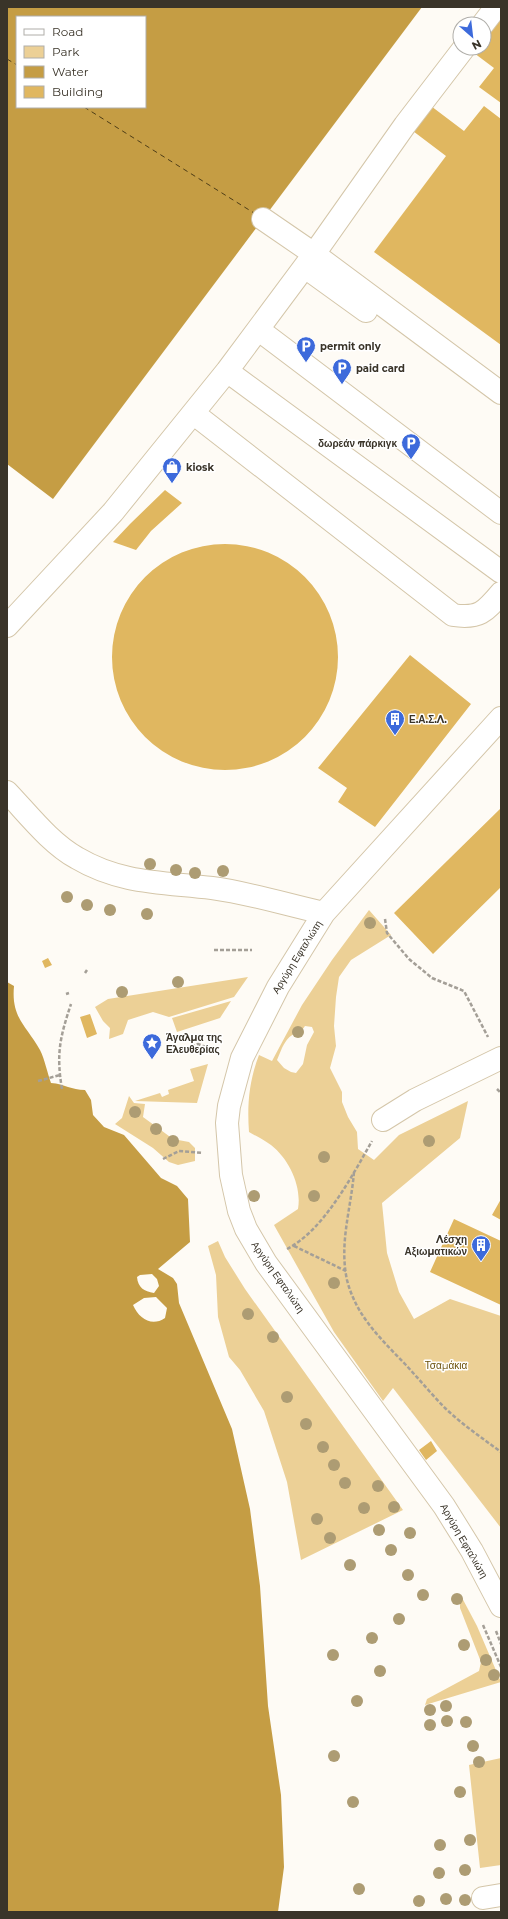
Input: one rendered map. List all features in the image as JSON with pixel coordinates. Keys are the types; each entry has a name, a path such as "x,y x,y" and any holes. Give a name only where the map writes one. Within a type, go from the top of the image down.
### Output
{"street":[{"path":"489,16 496,7"},
{"path":"8,623 113,512 193,414 259,330 310,261 405,125 458,56"},
{"path":"262,219 310,261 501,407"},
{"path":"310,261 501,393"},
{"path":"259,330 501,513"},
{"path":"227,371 501,572"},
{"path":"193,414 453,615 468,617 485,611 501,593"},
{"name":"Αργύρη Εφταλιώτη","path":"501,718 324,913 278,987 242,1058 228,1106 227,1123 234,1194 246,1229 266,1264 444,1506 472,1551 501,1606"},
{"path":"7,792 54,841 76,858 95,868 134,880 218,890 324,913"},
{"path":"383,1120 415,1100 500,1058"}],"path":[{"path":"385,919 387,934 409,959 432,978 464,991 500,1058"},
{"path":"214,950 252,950"},
{"path":"62,1089 59,1067 60,1036 71,1004"},
{"path":"180,1051 198,1044 219,1052"},
{"path":"38,1081 60,1075"},
{"path":"163,1159 178,1150 203,1153"},
{"path":"287,1249 294,1246 334,1204 362,1158"},
{"path":"354,1172 345,1227 344,1258 354,1301 370,1327 446,1409 501,1452"},
{"path":"294,1246 326,1260 346,1271"}],"green space":[{"name":"Τσαμάκια","path":"369,910 391,935 351,960 339,977 334,1026 336,1046 330,1068 342,1092 342,1102 348,1117 357,1132 358,1149 374,1160 399,1135 468,1101 460,1138 382,1203 387,1253 399,1292 414,1319 450,1299 501,1316 501,1528 393,1388 383,1401 334,1332 274,1225 298,1209 298,1191 289,1165 271,1145 249,1132 248,1112 253,1074 259,1055 272,1061 302,1005 332,960","holes":["305,1026 312,1027 314,1032 307,1045 303,1064 296,1073 291,1072 284,1068 277,1060 285,1042 291,1036 300,1033"]},
{"path":"248,977 234,997 169,1017 153,1012 128,1020 123,1034 109,1039 110,1028 103,1021 95,1007 108,999"},
{"path":"231,1001 220,1018 177,1032 172,1018"},
{"path":"208,1064 197,1103 135,1101 160,1093 162,1097 169,1094 168,1090 194,1081 190,1069"},
{"path":"129,1096 134,1103 145,1104 143,1117 173,1139 189,1142 195,1148 195,1161 178,1165 169,1162 153,1148 115,1124 122,1118"},
{"path":"218,1241 225,1257 245,1289 403,1510 301,1560 287,1482 264,1411 240,1370 229,1357 218,1317 216,1275 208,1246"},
{"path":"460,1594 477,1626 501,1682 425,1705 427,1699 479,1671 481,1662 460,1608"},
{"path":"501,1758 501,1865 480,1868 469,1765"}],"water":[{"path":"7,7 422,7 53,499 7,464"},
{"path":"7,982 14,986 17,1014 40,1050 51,1083 85,1090 91,1100 93,1115 104,1127 124,1135 161,1178 177,1186 188,1199 190,1242 158,1269 173,1278 177,1284 179,1303 232,1429 250,1509 260,1586 268,1706 281,1795 284,1867 278,1912 7,1912","holes":["152,1274 157,1279 159,1286 154,1293 142,1288 137,1277 140,1275","156,1297 167,1308 165,1318 160,1321 151,1322 142,1318 133,1305 144,1298"]}],"building":[{"path":"501,18 501,103 479,87 494,68 478,56 492,56 492,30"},
{"path":"423,100 464,131 484,106 501,119 501,345 374,252 446,156 405,125"},
{"path":"165,490 182,503 151,531 136,550 113,542 130,524"},
{"path":"225,544 247,546 268,553 288,563 305,577 319,594 329,614 336,635 338,657 336,679 329,700 319,720 305,737 288,751 268,761 247,768 225,770 203,768 182,761 162,751 145,737 131,720 121,700 114,679 112,657 114,635 121,614 131,594 145,577 162,563 182,553 203,546"},
{"name":"Ε.Α.Σ.Λ.","path":"410,655 471,704 375,827 338,802 347,788 318,768"},
{"path":"501,808 501,887 433,954 394,913"},
{"path":"48,958 52,965 45,968 42,961"},
{"path":"90,1014 97,1034 87,1038 80,1017"},
{"path":"501,1199 501,1220 492,1215"},
{"name":"Λέσχη Αξιωματικών","path":"454,1219 501,1241 501,1305 430,1272"},
{"path":"431,1441 437,1451 426,1460 419,1450"}],"ferry route":[{"path":"7,59 16,64"},
{"path":"86,108 254,213"}],"place":[{"name":"permit only","path":"306,363"},
{"name":"paid card","path":"342,385"},
{"name":"δωρεάν πάρκιγκ","path":"411,460"},
{"name":"kiosk","path":"172,484"},
{"name":"Ε.Α.Σ.Λ.","path":"395,736"},
{"name":"Άγαλμα της Ελευθερίας","path":"152,1060"},
{"name":"Λέσχη Αξιωματικών","path":"481,1262"}]}
